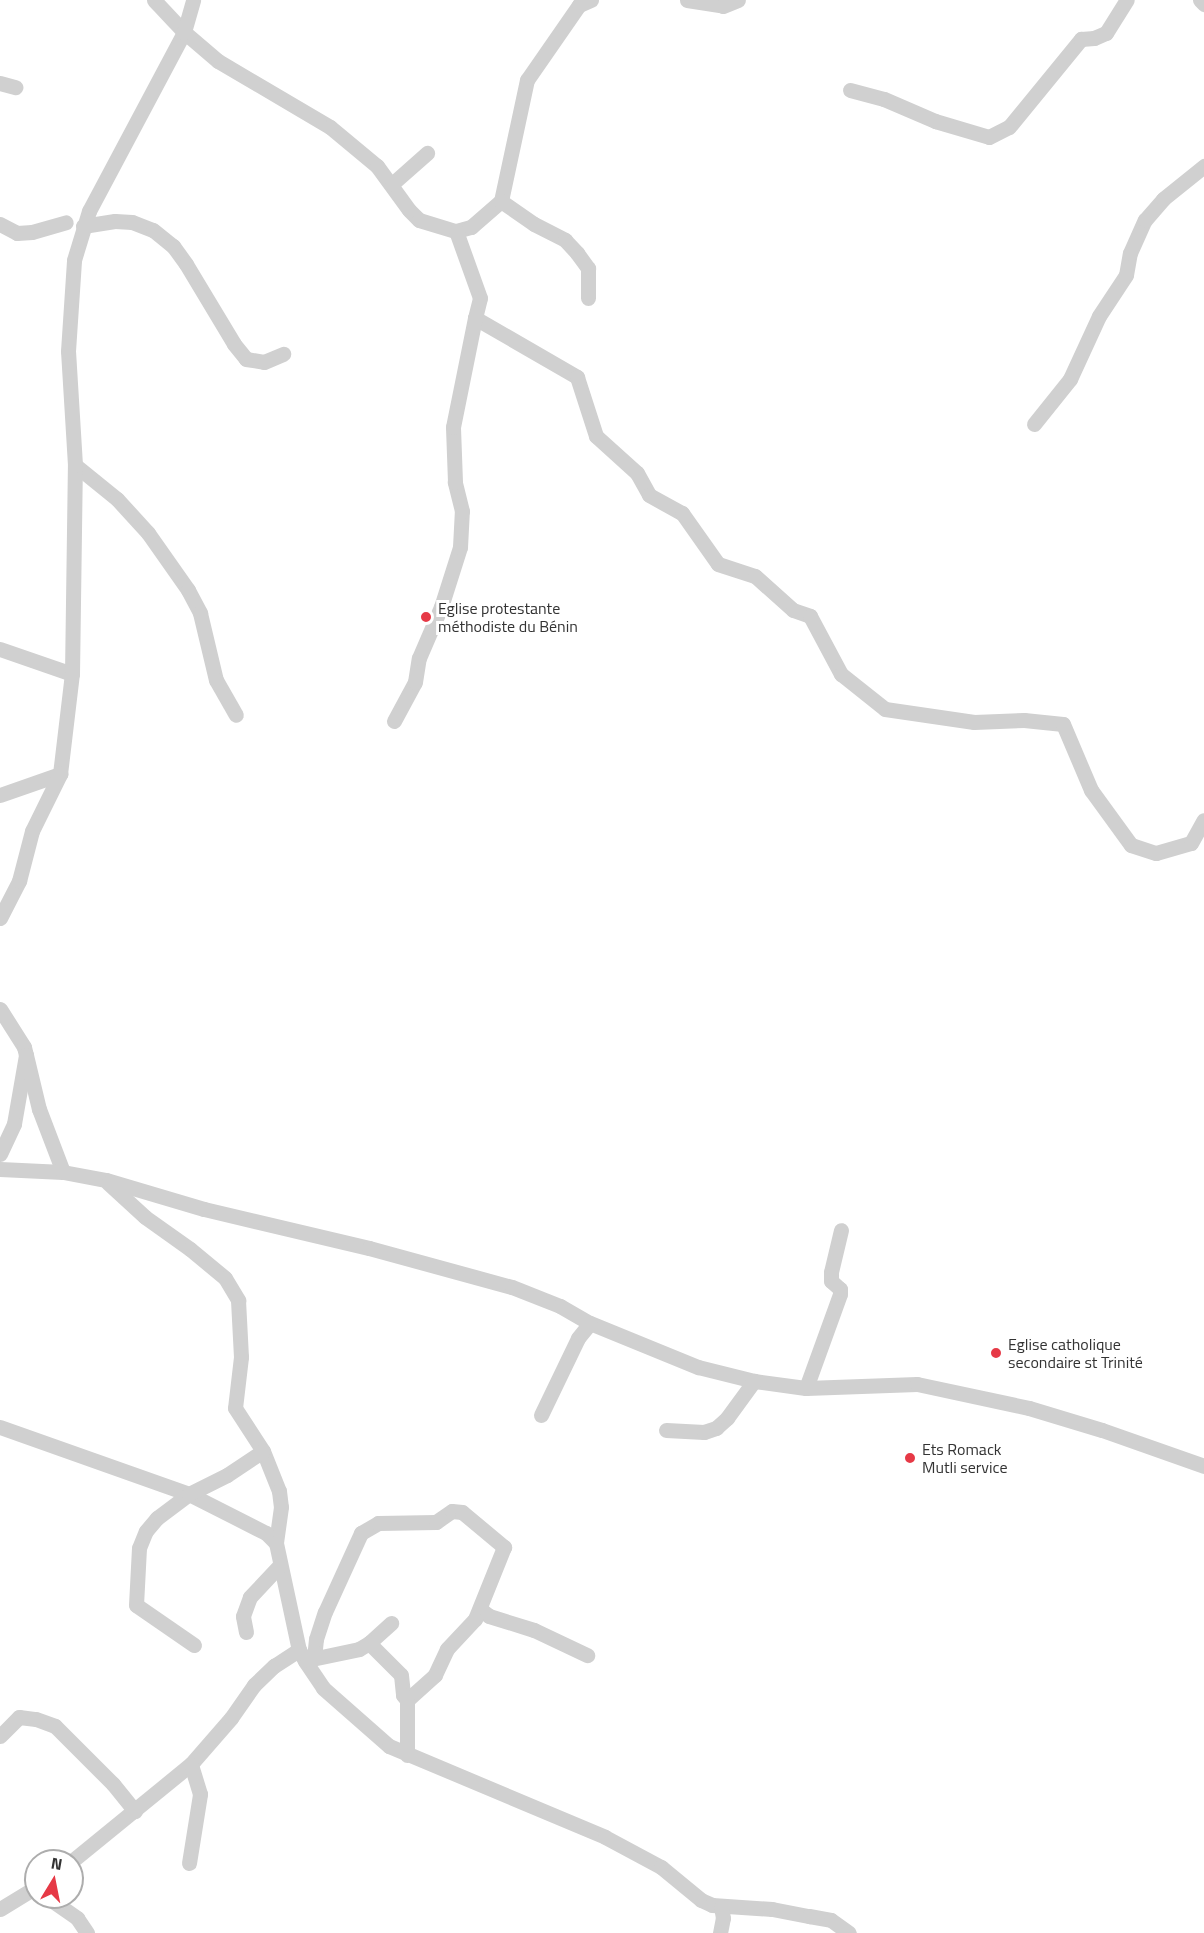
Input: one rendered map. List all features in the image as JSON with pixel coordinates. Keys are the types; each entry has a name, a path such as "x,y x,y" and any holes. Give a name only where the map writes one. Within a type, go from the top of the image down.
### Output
{"street":[{"path":"154,0 184,32 244,78 272,91 330,127 377,166 419,220 456,231 471,227 501,201 527,80 579,5 591,0"},
{"path":"0,918 19,881 32,831 60,774 72,674 75,465 68,351 74,260 82,226 184,32 193,0"},
{"path":"687,0 723,6 738,0"},
{"path":"850,90 884,99 935,122 989,137 1009,127 1082,39 1094,38 1106,33 1127,0"},
{"path":"1200,0 1204,3"},
{"path":"392,184 427,153"},
{"path":"1034,424 1070,379 1099,316 1126,275 1130,253 1145,220 1163,199 1204,166"},
{"path":"501,201 534,224 565,240 577,253 588,268 588,298"},
{"path":"82,226 115,221 132,222 153,230 173,246 186,264 234,344 246,359 264,362 283,354"},
{"path":"0,224 17,233 32,232 66,222"},
{"path":"394,721 415,681 419,658 441,607 460,548 462,510 455,482 453,427 480,298 456,231"},
{"path":"475,318 577,377 596,436 637,472 649,495 682,513 718,564 755,576 793,610 810,616 841,674 885,709 974,722 1024,720 1063,724 1091,790 1131,845 1156,853 1191,843 1204,820"},
{"path":"75,465 117,499 148,533 188,590 200,613 216,680 236,715"},
{"path":"0,649 72,674"},
{"path":"0,795 60,774"},
{"path":"2,1016 24,1047 39,1109 63,1172"},
{"path":"0,1154 14,1124 26,1055"},
{"path":"0,1169 63,1172 106,1180 204,1209 369,1248 512,1287 560,1306 590,1323 698,1367 754,1381 806,1388 917,1384 1029,1408 1102,1430 1204,1466"},
{"path":"106,1180 145,1217 190,1249 230,1286 238,1300 241,1357 235,1408 263,1451 280,1499 280,1527 276,1543 280,1565 306,1656 323,1688 388,1746 605,1837 661,1867 701,1900 721,1908 772,1909 831,1920 849,1933"},
{"path":"806,1388 840,1294 840,1289 831,1281 831,1272 841,1230"},
{"path":"541,1415 578,1338 590,1323"},
{"path":"666,1430 704,1432 716,1428 727,1419 754,1381"},
{"path":"0,1427 189,1494 266,1533 276,1543"},
{"path":"194,1646 136,1605 139,1548 146,1531 157,1518 189,1494 227,1475 263,1451"},
{"path":"306,1656 316,1639 340,1575 361,1533 378,1523 436,1522 452,1511 462,1512 504,1547 476,1619 447,1649 435,1675 407,1700"},
{"path":"246,1632 243,1617 250,1597 280,1565"},
{"path":"480,1609 489,1616 534,1630 587,1655"},
{"path":"84,1851 191,1764 231,1718 254,1685 274,1666 306,1656 359,1649 391,1623"},
{"path":"369,1643 401,1675 403,1695 407,1700 407,1755"},
{"path":"0,1736 19,1717 36,1719 55,1726 113,1784 135,1811"},
{"path":"189,1863 200,1794 191,1764"},
{"path":"0,1909 24,1897"},
{"path":"720,1933 723,1918 721,1908"},
{"path":"64,1909 77,1918 87,1933"}],"place":[{"name":"Eglise protestante méthodiste du Bénin","path":"426,617"},
{"name":"Eglise catholique secondaire st Trinité","path":"996,1353"},
{"name":"Ets Romack Mutli service","path":"910,1458"}]}
